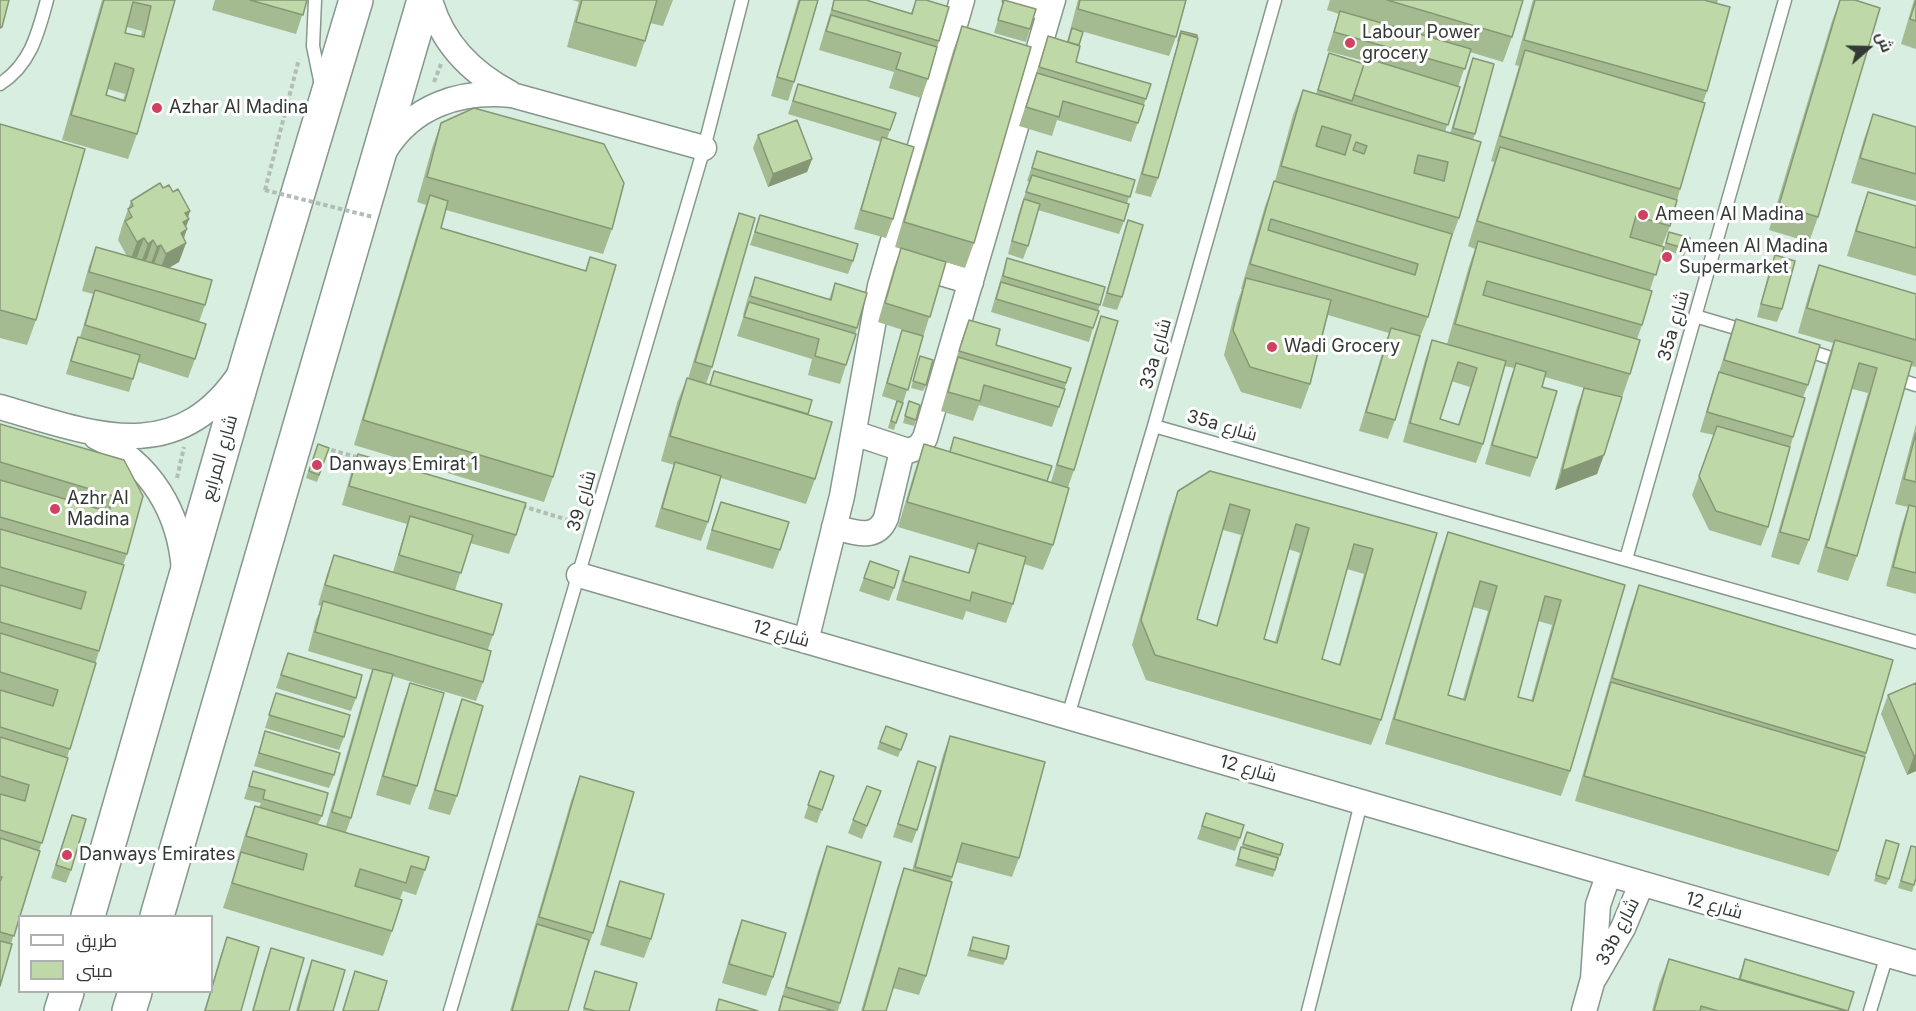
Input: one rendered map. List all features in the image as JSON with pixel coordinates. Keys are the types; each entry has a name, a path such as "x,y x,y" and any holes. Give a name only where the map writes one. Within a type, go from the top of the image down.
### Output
{"main road":[{"name":"شارع المرابع","path":"88,915 248,360 356,0"},
{"path":"157,915 424,0"},
{"path":"61,1011 66,993"},
{"path":"129,1011 135,993"}],"street":[{"path":"430,0 443,33 456,52 473,69 512,95"},
{"path":"806,641 854,433 874,315 962,0"},
{"path":"854,433 902,451 913,450 925,438 1052,5 1015,0"},
{"path":"377,164 403,128 440,103 463,95 488,93 512,95 704,148"},
{"path":"889,258 971,282"},
{"path":"0,408 98,435 136,437 177,427 218,400 248,360"},
{"path":"80,430 118,449 135,462 163,495 178,532 185,582"},
{"path":"834,527 865,534 880,527 886,518 902,451"},
{"name":"شارع 12","path":"579,575 1068,716 1608,876 1916,963"},
{"name":"33b شارع","path":"1584,1011 1593,979 1596,920 1608,876"},
{"name":"33b شارع","path":"1593,979 1623,928 1641,885"}],"lane":[{"path":"0,84 22,65 32,49 47,0"},
{"path":"315,0 313,28 316,64 326,98"},
{"name":"شارع 39","path":"450,1011 704,148 742,0"},
{"name":"33a شارع","path":"1068,716 1154,426 1275,0"},
{"name":"35a شارع","path":"1626,559 1785,0"},
{"path":"1695,316 1762,336"},
{"path":"1795,347 1861,368"},
{"path":"1883,375 1916,385"},
{"name":"35a شارع","path":"1154,426 1916,642"},
{"path":"1308,1011 1360,803"},
{"path":"1870,1011 1887,955"}],"path":[{"path":"440,103 433,86 442,60 456,52"},
{"path":"316,64 297,58 265,190 373,217"},
{"path":"163,495 176,485 185,444 177,427"},
{"path":"296,439 365,460"},
{"path":"513,504 593,527"}],"shaded area":[{"path":"0,0 1916,0 1916,1011 0,1011"}],"building":[{"path":"0,0 9,0 0,28"},
{"path":"104,0 175,0 137,134 71,115","holes":["133,2 151,6 144,37 125,33","115,63 134,69 125,101 106,95"]},
{"path":"250,0 307,0 303,15"},
{"path":"582,0 657,0 645,41 576,22"},
{"path":"800,0 818,0 794,82 777,77"},
{"path":"834,0 866,0 912,14 916,0 926,0 949,7 939,41 832,10"},
{"path":"1004,0 1036,9 1030,29 998,20"},
{"path":"1080,0 1186,0 1176,37 1078,9"},
{"path":"1387,0 1523,0 1512,37"},
{"path":"1535,0 1704,0 1730,7 1707,91 1524,40"},
{"path":"1840,0 1855,0 1880,8 1818,217 1779,205"},
{"path":"1916,0 1916,21 1910,19"},
{"path":"1340,11 1471,49 1465,69 1334,32"},
{"path":"831,15 937,47 928,79 896,69 901,53 826,31"},
{"path":"962,26 1031,47 974,243 904,222"},
{"path":"1072,28 1083,32 1079,45 1068,42"},
{"path":"1181,31 1197,35 1197,37 1181,33 1178,41"},
{"path":"1181,33 1198,38 1158,178 1142,174"},
{"path":"1048,36 1080,46 1076,62 1151,84 1146,99 1039,67"},
{"path":"1525,50 1705,103 1680,189 1500,136"},
{"path":"1329,53 1364,64 1352,101 1318,90"},
{"path":"1366,58 1460,87 1448,125 1354,95"},
{"path":"1473,58 1494,64 1475,134 1453,128"},
{"path":"1037,73 1144,105 1138,123 1063,101 1059,117 1026,107"},
{"path":"798,84 896,113 890,130 793,101"},
{"path":"1303,90 1481,142 1459,218 1281,166","holes":["1322,126 1351,135 1345,155 1316,146","1356,142 1367,146 1364,154 1353,150","1418,155 1448,162 1444,181 1414,173"]},
{"path":"474,108 604,144 624,183 612,229 427,177 441,123"},
{"path":"1873,114 1916,127 1916,174 1860,158"},
{"path":"797,120 812,159 773,174 758,135"},
{"path":"0,124 85,149 36,320 0,310"},
{"path":"882,137 914,147 893,219 861,210"},
{"path":"1500,147 1677,200 1670,226 1636,216 1630,237 1664,247 1656,275 1477,221"},
{"path":"1037,151 1135,180 1130,197 1032,168"},
{"path":"1032,175 1129,204 1124,221 1026,192"},
{"path":"1274,181 1452,234 1428,317 1250,264","holes":["1271,219 1418,264 1415,275 1268,230"]},
{"path":"160,183 163,188 169,185 173,192 178,189 190,211 185,213 189,219 183,222 187,229 181,233 186,243 166,254 161,245 157,247 153,240 148,244 144,238 137,242 125,221 132,217 128,209 133,206 131,201"},
{"path":"1868,192 1916,206 1916,248 1856,231"},
{"path":"430,195 448,201 441,228 586,271 590,257 616,265 553,477 363,420"},
{"path":"1024,199 1040,204 1028,246 1012,241"},
{"path":"739,213 755,218 712,367 695,362"},
{"path":"760,215 858,244 853,261 755,232"},
{"path":"1128,220 1143,225 1122,297 1107,293"},
{"path":"1669,232 1690,238 1687,249 1666,243"},
{"path":"1478,241 1652,291 1642,325 1487,281 1483,295 1640,340 1630,374 1455,324"},
{"path":"96,247 212,280 205,305 89,272"},
{"path":"901,248 946,262 930,317 885,303"},
{"path":"1775,255 1795,261 1782,309 1761,304"},
{"path":"1007,258 1105,287 1100,305 1003,276"},
{"path":"1819,265 1916,294 1916,340 1807,308"},
{"path":"755,277 831,300 835,283 867,293 857,328 750,296"},
{"path":"1246,278 1331,300 1310,384 1250,367 1233,330"},
{"path":"1001,282 1099,311 1093,328 996,299"},
{"path":"95,290 206,324 195,359 85,325"},
{"path":"749,302 856,334 846,365 815,356 819,339 744,317"},
{"path":"1101,316 1118,321 1074,470 1057,465"},
{"path":"1736,319 1820,345 1808,385 1724,360"},
{"path":"969,320 1000,329 996,345 1071,368 1066,383 959,351"},
{"path":"1391,328 1420,336 1395,420 1366,412"},
{"path":"902,330 923,336 908,390 887,383"},
{"path":"78,337 140,355 133,379 71,361"},
{"path":"1432,340 1506,361 1483,444 1410,423","holes":["1458,362 1477,368 1459,425 1440,419"]},
{"path":"1835,340 1912,362 1857,556 1826,547 1877,368 1859,363 1809,540 1780,532"},
{"path":"920,356 933,360 926,385 913,381"},
{"path":"958,357 1065,389 1059,407 984,385 980,401 948,392"},
{"path":"1516,363 1546,372 1542,387 1557,391 1537,458 1492,445"},
{"path":"714,371 812,400 808,414 710,385"},
{"path":"1719,372 1805,398 1793,437 1707,412"},
{"path":"687,378 832,422 815,479 670,436"},
{"path":"1584,388 1622,397 1604,455 1562,471"},
{"path":"897,401 903,403 896,423 891,421"},
{"path":"909,401 920,405 916,420 905,416"},
{"path":"0,424 124,460 143,496 127,554 0,517 0,480 109,512 113,496 0,462"},
{"path":"1717,426 1790,447 1768,527 1716,511 1699,476"},
{"path":"1916,433 1916,482 1904,479"},
{"path":"954,437 1052,466 1047,481 950,452"},
{"path":"318,444 329,448 319,475 309,471"},
{"path":"924,444 1069,488 1053,545 907,502"},
{"path":"358,454 526,503 516,535 349,486"},
{"path":"675,462 721,476 708,522 662,508"},
{"path":"1210,471 1437,533 1381,720 1155,655 1141,620 1178,491","holes":["1230,504 1250,510 1217,626 1197,619","1296,524 1309,528 1277,643 1264,639","1354,544 1373,549 1340,665 1322,659"]},
{"path":"721,502 789,522 780,550 712,530"},
{"path":"1909,505 1916,507 1916,573 1893,567"},
{"path":"410,516 473,535 461,573 399,555"},
{"path":"0,529 124,565 99,651 0,622 0,585 81,609 86,592 0,567"},
{"path":"1448,532 1625,585 1570,771 1394,719","holes":["1480,581 1497,586 1465,700 1448,695","1545,596 1561,600 1533,701 1518,697"]},
{"path":"978,543 1026,557 1013,604 972,592 970,601 903,581 910,556 969,573"},
{"path":"334,555 502,604 493,635 325,585"},
{"path":"870,561 899,571 894,588 864,578"},
{"path":"1639,585 1893,660 1866,753 1612,678"},
{"path":"323,601 491,651 483,682 315,632"},
{"path":"0,633 96,663 70,749 0,727 0,690 53,706 58,690 0,672"},
{"path":"288,653 362,675 356,698 281,675"},
{"path":"373,669 393,674 351,818 332,812"},
{"path":"1611,682 1865,757 1838,851 1584,776"},
{"path":"410,683 444,693 417,786 383,776"},
{"path":"1916,683 1916,755 1914,756 1888,695"},
{"path":"276,693 350,715 344,737 269,715"},
{"path":"462,699 483,706 457,796 435,790"},
{"path":"886,726 907,734 901,750 880,742"},
{"path":"265,731 340,753 334,775 259,753"},
{"path":"950,736 1045,762 1019,858 962,843 952,877 915,867"},
{"path":"0,737 68,758 42,843 0,830 0,794 25,801 29,785 0,776"},
{"path":"918,761 936,767 917,830 898,824"},
{"path":"253,771 328,793 322,816 263,799 265,790 249,786"},
{"path":"820,771 834,776 822,810 808,805"},
{"path":"580,776 634,792 593,933 539,917"},
{"path":"867,786 881,791 867,826 853,820"},
{"path":"255,806 429,857 425,870 411,866 406,883 360,869 355,886 402,900 392,931 232,883 241,852 303,870 307,854 246,836"},
{"path":"1206,813 1244,825 1240,838 1202,826"},
{"path":"72,815 86,819 71,870 56,865"},
{"path":"1247,832 1283,844 1280,855 1243,844"},
{"path":"0,838 40,851 20,915 18,915 14,936 0,932 0,882 2,877 0,877"},
{"path":"1886,840 1899,844 1889,879 1876,875"},
{"path":"827,846 881,862 840,1003 786,987"},
{"path":"1911,846 1916,847 1914,885 1901,881"},
{"path":"1241,847 1278,858 1275,870 1238,859"},
{"path":"904,868 952,882 926,976 899,968 886,1011 863,1011"},
{"path":"620,881 664,894 651,939 607,926"},
{"path":"742,920 786,933 773,977 729,964"},
{"path":"537,924 589,940 568,1011 512,1011"},
{"path":"227,937 259,947 241,1011 205,1011 210,993 213,993 213,984"},
{"path":"973,937 1009,946 1006,959 970,950"},
{"path":"0,941 12,944 0,986"},
{"path":"271,948 304,958 289,1011 253,1011"},
{"path":"1669,959 1846,1011 1718,1011 1701,1006 1700,1011 1654,1011"},
{"path":"1745,959 1854,992 1848,1011 1740,979"},
{"path":"312,960 345,970 333,1011 298,1011"},
{"path":"355,971 387,981 378,1011 343,1011"},
{"path":"595,971 637,983 629,1011 595,1011 584,1008"},
{"path":"783,996 834,1011 779,1011"},
{"path":"719,999 758,1011 716,1011"}],"place":[{"name":"Labour Power grocery","path":"1350,43"},
{"name":"Azhar Al Madina","path":"157,108"},
{"name":"Ameen Al Madina","path":"1643,215"},
{"name":"Ameen Al Madina Supermarket","path":"1667,257"},
{"name":"Wadi Grocery","path":"1272,347"},
{"name":"Danways Emirat 1","path":"317,465"},
{"name":"Azhr Al Madina","path":"55,509"},
{"name":"Danways Emirates","path":"67,855"}]}
